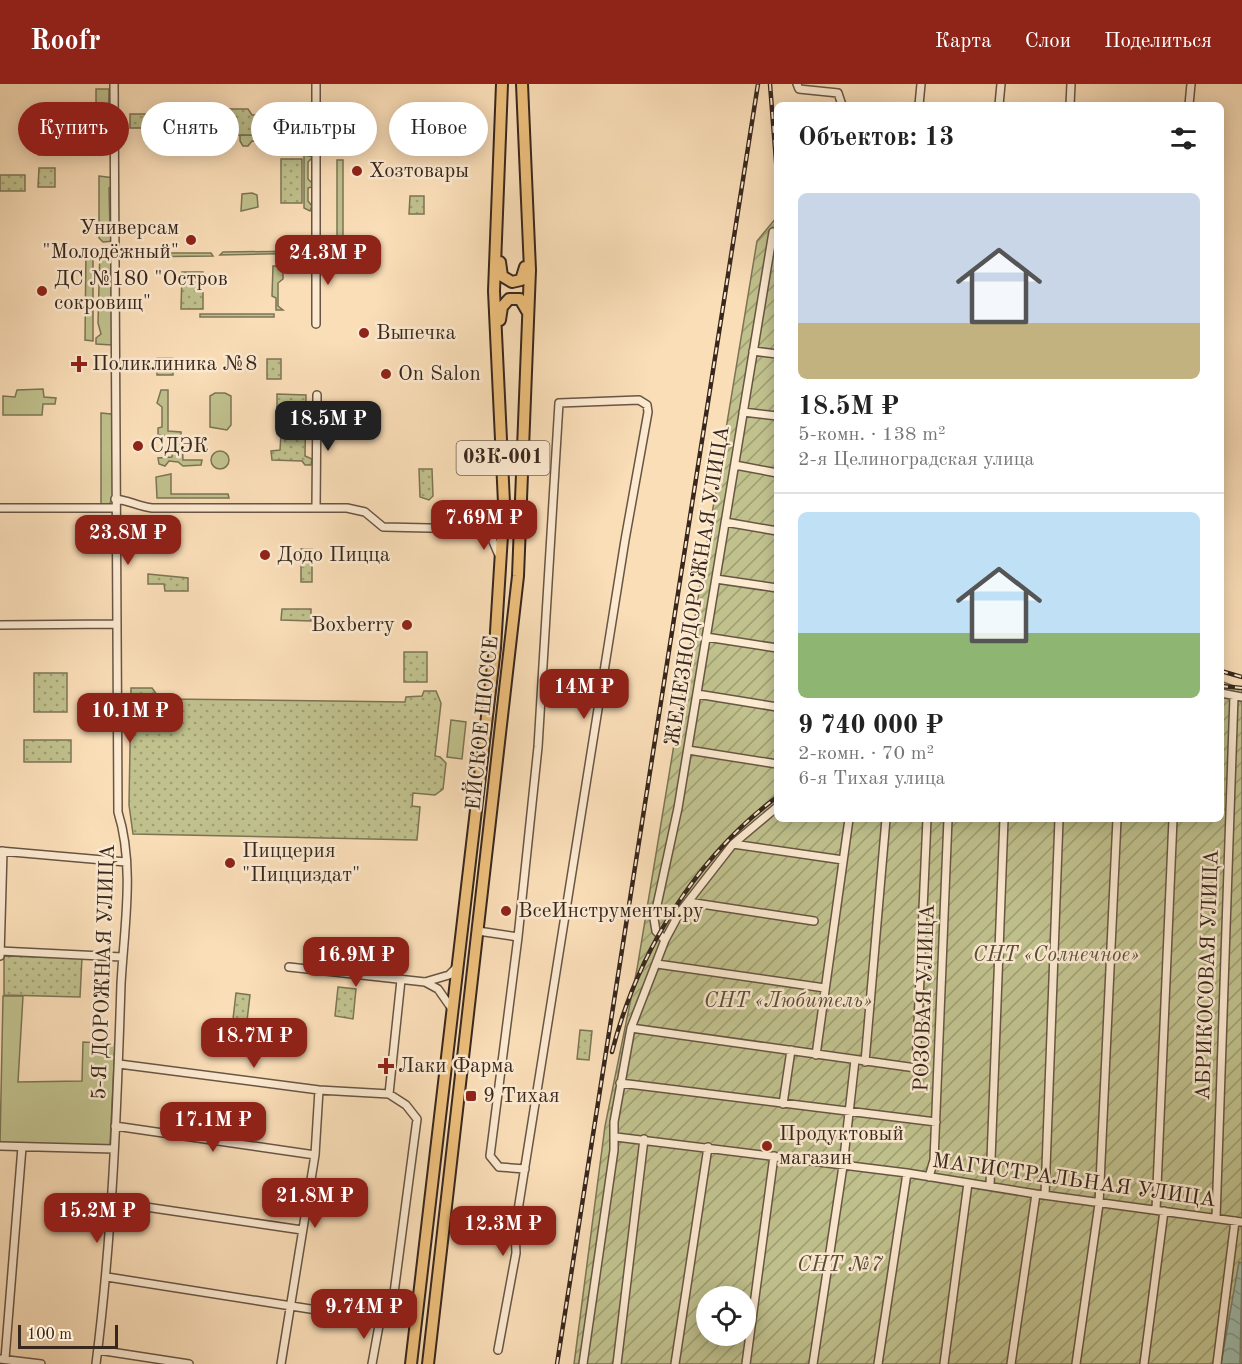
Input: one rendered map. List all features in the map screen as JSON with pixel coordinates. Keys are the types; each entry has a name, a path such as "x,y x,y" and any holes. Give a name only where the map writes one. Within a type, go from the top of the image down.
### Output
{"main road":[{"name":"ЕЙСКОЕ ШОССЕ","path":"411,1364 495,648 502,565 504,503 494,291 502,84"},
{"name":"ЕЙСКОЕ ШОССЕ","path":"428,1364 518,576 530,270 522,84"},
{"name":"03К-001","path":"497,205 502,276 508,281 517,282 525,273 527,201"},
{"name":"03К-001","path":"496,350 505,301 520,299 528,315"}],"street":[{"name":"5-Я ДОРОЖНАЯ УЛИЦА","path":"96,1364 107,1277 112,1202 126,862 125,834 118,812 114,84"},
{"path":"316,84 316,324"},
{"path":"797,84 798,89 838,93 841,102"},
{"path":"919,102 921,84"},
{"path":"999,102 1001,84"},
{"path":"1070,102 1071,84"},
{"path":"1189,102 1191,84"},
{"name":"ЖЕЛЕЗНОДОРОЖНАЯ УЛИЦА","path":"665,940 656,931 654,919 688,750 773,232"},
{"path":"753,351 774,354"},
{"path":"316,508 317,395"},
{"path":"498,1350 516,1253 515,1230 525,1169 625,540 648,412 647,405 639,400 559,404 538,747 518,937 490,1156 499,1167 525,1169"},
{"path":"743,412 774,416"},
{"path":"735,465 774,472"},
{"path":"115,499 125,500 135,506 152,508 359,509 385,528 475,528 487,524 504,503"},
{"path":"0,508 115,508"},
{"path":"725,522 774,530"},
{"path":"475,528 492,539 502,565"},
{"path":"716,579 774,588"},
{"path":"0,625 116,624"},
{"path":"706,637 774,648"},
{"path":"697,694 774,707"},
{"name":"АБРИКОСОВАЯ УЛИЦА","path":"1216,1218 1238,696"},
{"path":"688,750 774,764"},
{"path":"583,1364 616,1137 614,1122 631,1028 665,940 688,902 733,844 774,810"},
{"path":"816,1055 849,822"},
{"path":"865,1062 886,822"},
{"path":"631,1028 916,1068 927,822"},
{"name":"РОЗОВАЯ УЛИЦА","path":"929,1177 934,1160 948,822"},
{"path":"990,1186 1004,822"},
{"path":"1045,1196 1059,822"},
{"path":"1076,1364 1099,1204 1117,822"},
{"path":"1144,1364 1160,1210 1173,822"},
{"path":"733,844 843,860"},
{"path":"0,956 1,851 126,862"},
{"path":"688,902 814,921"},
{"path":"478,931 518,937"},
{"path":"0,951 122,957"},
{"path":"657,964 825,988"},
{"path":"290,967 425,982 449,975 458,966"},
{"path":"389,1094 401,980"},
{"path":"425,982 438,989 453,1010"},
{"path":"783,1104 791,1050"},
{"path":"813,1364 843,1166 855,1060"},
{"path":"118,1064 319,1090 389,1094 406,1105 417,1119 394,1293"},
{"path":"620,1083 936,1122"},
{"path":"281,1364 315,1155 319,1090"},
{"path":"115,1126 315,1155"},
{"name":"МАГИСТРАЛЬНАЯ УЛИЦА","path":"616,1137 644,1138 907,1173 1099,1204 1160,1210 1238,1222"},
{"path":"617,1364 644,1138"},
{"path":"0,1146 114,1149"},
{"path":"22,1147 2,1359 41,1364"},
{"path":"675,1364 708,1147"},
{"path":"746,1364 774,1156"},
{"path":"878,1364 907,1173"},
{"path":"944,1364 968,1184"},
{"path":"1011,1364 1035,1194"},
{"path":"112,1202 302,1230"},
{"path":"1217,1364 1238,1222"},
{"path":"107,1277 380,1320 372,1364"},
{"path":"98,1350 189,1364"}],"green space":[{"path":"96,89 109,89 109,102 96,102"},
{"path":"239,109 248,109 251,114 251,135 239,135"},
{"path":"130,114 141,114 141,128 130,128"},
{"path":"240,135 251,135 251,142 248,146 243,146"},
{"path":"304,156 308,156 313,157 308,162 308,179 312,187 308,188 308,201 312,206 310,211 304,208"},
{"path":"281,159 302,159 302,203 281,203"},
{"path":"337,160 343,160 343,236 337,236"},
{"path":"39,168 55,168 55,187 38,187"},
{"path":"0,175 25,175 25,191 0,191"},
{"path":"99,176 114,178 114,185 109,188 110,232 114,234 114,241 103,242 99,238"},
{"path":"242,194 257,195 258,207 241,211"},
{"path":"410,196 424,196 424,214 409,214"},
{"path":"774,220 774,822 1224,822 1224,682 1242,689 1242,1364 574,1364 605,1126 637,969 757,241"},
{"path":"93,248 93,341 85,340 86,249"},
{"path":"100,248 113,250 112,345 96,344 96,338 101,334 98,323"},
{"path":"307,251 311,253 220,255 223,252"},
{"path":"128,253 211,253 213,256 127,257"},
{"path":"273,266 280,266 283,270 283,279 278,283 278,306 283,310 276,310 276,298 272,296"},
{"path":"182,272 203,272 203,309 181,309"},
{"path":"200,314 274,314 274,317 200,317"},
{"path":"157,358 173,358 173,375 157,375"},
{"path":"267,359 281,359 281,379 267,379"},
{"path":"43,389 44,397 56,398 55,404 43,404 42,415 3,415 3,396 15,397 17,390"},
{"path":"161,390 168,390 168,431 181,432 181,437 158,435 158,428 162,427 162,407 157,403"},
{"path":"215,393 225,393 231,396 231,425 227,430 210,427 210,396"},
{"path":"277,394 306,395 305,456 312,459 311,465 305,465 302,461 272,460 271,451 280,450 281,434 277,434"},
{"path":"101,413 111,414 113,417 113,497 109,505 101,505"},
{"path":"173,438 182,438 183,460 202,460 201,465 183,466 178,462 169,461 165,466 159,464 158,458 172,457"},
{"path":"220,451 226,454 229,460 226,466 220,469 214,466 211,460 214,454"},
{"path":"419,469 432,469 433,496 429,500 420,497"},
{"path":"171,474 171,494 228,494 229,498 157,498 156,477"},
{"path":"301,549 312,549 312,582 301,582"},
{"path":"148,574 188,578 188,591 165,591 164,584 148,584"},
{"path":"282,609 311,609 311,621 281,620"},
{"path":"404,652 427,652 427,682 404,682"},
{"path":"34,673 67,673 67,712 34,712"},
{"path":"131,688 152,688 158,696 168,699 405,702 406,697 422,696 424,691 436,691 441,703 435,756 440,757 446,763 443,789 435,795 413,793 412,806 420,807 417,840 133,834 129,805"},
{"path":"451,720 466,722 462,759 447,757"},
{"path":"24,740 71,740 71,762 24,762"},
{"path":"4,956 82,958 80,997 4,995"},
{"path":"338,987 356,989 353,1019 335,1016"},
{"path":"236,993 250,995 247,1021 233,1019"},
{"path":"3,996 23,996 18,1082 82,1081 83,1042 115,1044 110,1145 0,1144"},
{"path":"580,1030 592,1031 589,1060 577,1059"}],"water":[{"path":"1239,1262 1242,1263 1240,1364 1221,1364"}],"railway":[{"path":"557,1364 758,84"},
{"path":"770,84 774,135"},
{"path":"1224,672 1242,677"},
{"path":"1224,686 1242,688"},
{"path":"612,1052 637,979 673,911 720,849 747,821 774,799"}],"place":[{"name":"Хозтовары","path":"357,171"},
{"name":"Универсам \"Молодёжный\"","path":"191,240"},
{"name":"ДС №180 \"Остров сокровищ\"","path":"42,291"},
{"name":"Выпечка","path":"364,333"},
{"name":"Поликлиника №8","path":"79,364"},
{"name":"On Salon","path":"386,374"},
{"name":"СДЭК","path":"138,446"},
{"name":"Додо Пицца","path":"265,555"},
{"name":"Boxberry","path":"407,625"},
{"name":"Пиццерия \"Пицциздат\"","path":"230,863"},
{"name":"ВсеИнструменты.ру","path":"506,911"},
{"name":"Лаки Фарма","path":"386,1066"},
{"name":"9 Тихая","path":"471,1096"},
{"name":"Продуктовый магазин","path":"767,1146"}],"park label":[{"name":"СНТ «Солнечное»","path":"1056,955"},
{"name":"СНТ «Любитель»","path":"788,1001"},
{"name":"СНТ №7","path":"840,1265"}]}
